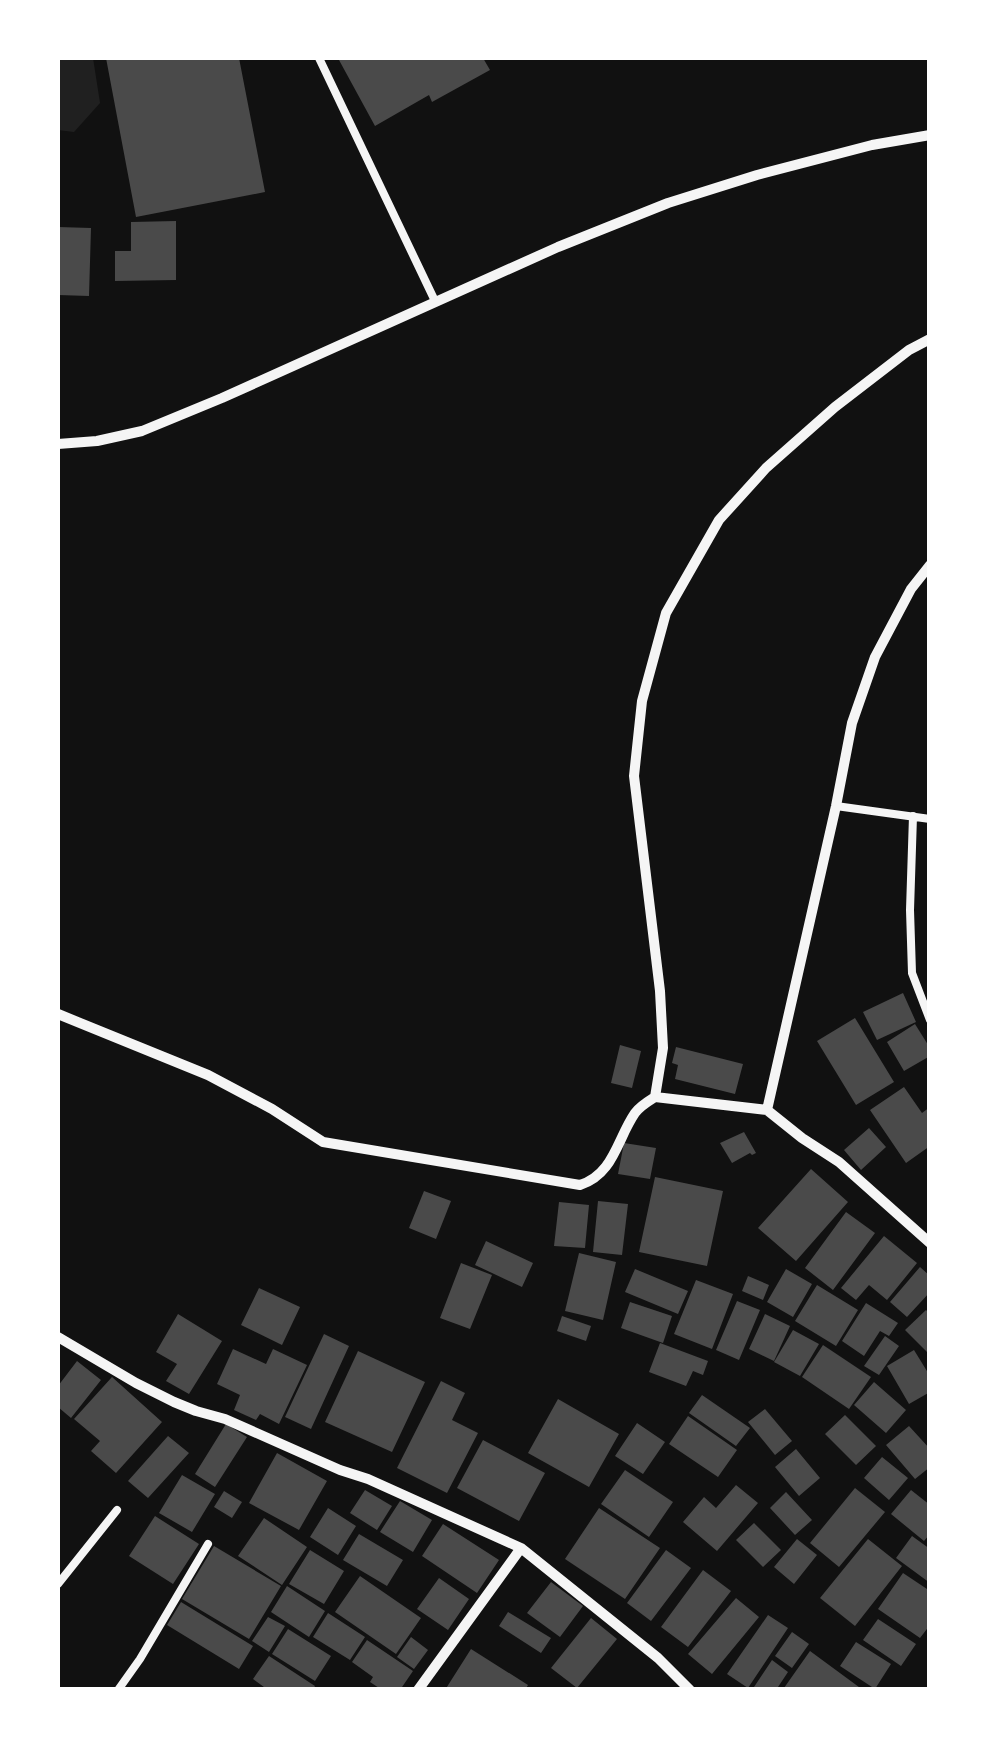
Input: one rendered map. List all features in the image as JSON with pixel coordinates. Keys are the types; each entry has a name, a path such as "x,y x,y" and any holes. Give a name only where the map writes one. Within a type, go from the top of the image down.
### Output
{"street":[{"path":"58,444 142,431 558,247 668,203 872,145 930,135"},
{"path":"654,1097 663,1048 660,991 634,776 642,701 666,613 718,520 766,468 835,407 908,350 930,339"},
{"path":"767,1110 852,723 875,656 930,565"},
{"path":"58,1014 208,1074 323,1142 580,1185 608,1168 637,1109 654,1097 767,1110 839,1162 930,1243"},
{"path":"58,1337 174,1402 225,1419 368,1479 521,1548 658,1658 690,1690"},
{"path":"418,1690 521,1548"}],"lane":[{"path":"319,58 436,301"},
{"path":"836,806 930,819"},
{"path":"913,816 912,973 930,1020"},
{"path":"58,1584 117,1510"},
{"path":"118,1690 208,1544"}],"shaded area":[{"path":"58,58 93,58 100,103 74,132 58,130"}],"building":[{"path":"106,58 239,58 265,192 136,217"},
{"path":"483,58 490,70 432,102 429,95 375,126 339,60"},
{"path":"176,221 176,280 115,281 115,251 131,251 131,222"},
{"path":"58,227 91,228 89,296 58,295"},
{"path":"903,993 916,1022 877,1040 863,1012"},
{"path":"855,1018 894,1082 856,1105 817,1041"},
{"path":"915,1024 930,1048 930,1056 904,1071 887,1042"},
{"path":"620,1045 641,1051 632,1088 611,1083"},
{"path":"676,1047 743,1064 735,1094 675,1079 678,1065 672,1063"},
{"path":"904,1087 922,1113 930,1107 930,1146 906,1163 870,1110"},
{"path":"869,1128 886,1147 861,1170 844,1150"},
{"path":"744,1132 756,1153 732,1163 720,1143"},
{"path":"624,1143 656,1148 650,1179 618,1174"},
{"path":"811,1169 848,1202 796,1261 758,1228"},
{"path":"655,1177 723,1191 707,1266 639,1252"},
{"path":"424,1191 451,1201 436,1239 409,1228"},
{"path":"598,1201 628,1204 622,1255 593,1252"},
{"path":"559,1202 589,1205 585,1248 554,1246"},
{"path":"846,1212 875,1233 833,1290 805,1268"},
{"path":"884,1236 917,1263 887,1300 869,1285 856,1300 841,1288"},
{"path":"486,1241 533,1263 522,1287 475,1265"},
{"path":"579,1253 616,1262 603,1320 565,1311"},
{"path":"461,1263 492,1275 470,1329 440,1318"},
{"path":"920,1267 930,1276 930,1292 907,1317 890,1302"},
{"path":"635,1269 688,1291 678,1314 625,1292"},
{"path":"786,1269 812,1284 793,1317 767,1302"},
{"path":"748,1276 769,1285 763,1300 742,1291"},
{"path":"696,1280 733,1294 712,1349 674,1334"},
{"path":"817,1285 858,1310 836,1346 795,1321"},
{"path":"259,1288 300,1307 282,1345 241,1325"},
{"path":"737,1301 760,1310 739,1360 716,1350"},
{"path":"630,1302 672,1316 663,1343 621,1328"},
{"path":"866,1303 898,1323 889,1336 880,1331 864,1356 842,1341"},
{"path":"926,1310 930,1314 930,1355 905,1330"},
{"path":"178,1314 222,1341 189,1394 166,1381 177,1364 156,1352"},
{"path":"765,1314 790,1326 774,1361 749,1349"},
{"path":"562,1316 591,1326 586,1341 557,1331"},
{"path":"793,1330 819,1344 800,1376 774,1362"},
{"path":"324,1334 349,1346 311,1429 285,1417"},
{"path":"885,1336 899,1346 879,1375 864,1366"},
{"path":"660,1343 708,1361 703,1375 693,1371 686,1386 649,1372"},
{"path":"823,1345 871,1377 849,1409 802,1377"},
{"path":"233,1349 266,1364 273,1349 307,1365 279,1424 260,1414 256,1420 234,1410 240,1395 217,1384"},
{"path":"914,1350 930,1376 930,1392 909,1404 887,1366"},
{"path":"358,1351 425,1382 392,1452 325,1422"},
{"path":"77,1361 101,1380 71,1418 58,1407 58,1386"},
{"path":"112,1377 162,1422 116,1473 91,1451 100,1441 74,1419"},
{"path":"441,1381 465,1393 452,1420 478,1433 447,1493 397,1468"},
{"path":"874,1382 906,1410 886,1433 854,1405"},
{"path":"702,1395 750,1428 736,1446 689,1413"},
{"path":"558,1399 619,1434 589,1487 528,1453"},
{"path":"765,1409 792,1441 775,1455 748,1422"},
{"path":"845,1415 876,1446 856,1465 825,1434"},
{"path":"688,1416 737,1450 718,1477 669,1444"},
{"path":"637,1423 665,1442 643,1474 615,1456"},
{"path":"226,1424 247,1437 215,1487 195,1474"},
{"path":"909,1426 930,1449 930,1467 915,1479 886,1445"},
{"path":"168,1436 189,1453 148,1498 128,1481"},
{"path":"483,1440 545,1473 519,1521 457,1488"},
{"path":"796,1449 820,1478 799,1496 775,1467"},
{"path":"277,1453 327,1481 299,1530 249,1503"},
{"path":"882,1457 908,1478 889,1500 864,1478"},
{"path":"625,1470 673,1502 649,1537 601,1504"},
{"path":"182,1475 215,1494 192,1532 159,1513"},
{"path":"736,1485 758,1503 717,1551 683,1522 704,1497 716,1508"},
{"path":"855,1488 885,1512 839,1567 810,1543"},
{"path":"365,1490 392,1506 377,1530 350,1513"},
{"path":"911,1490 930,1505 930,1534 924,1541 891,1514"},
{"path":"224,1491 242,1502 232,1518 214,1507"},
{"path":"786,1492 812,1520 795,1535 770,1508"},
{"path":"400,1501 432,1520 413,1552 380,1532"},
{"path":"328,1508 356,1526 338,1555 310,1537"},
{"path":"599,1508 660,1548 625,1599 565,1559"},
{"path":"155,1516 199,1544 173,1584 129,1556"},
{"path":"264,1518 307,1547 282,1585 238,1556"},
{"path":"754,1523 781,1550 763,1567 736,1540"},
{"path":"443,1524 499,1560 477,1593 422,1556"},
{"path":"359,1534 403,1560 387,1586 343,1560"},
{"path":"912,1536 930,1549 930,1583 896,1558"},
{"path":"797,1539 817,1555 794,1584 774,1567"},
{"path":"868,1539 902,1566 855,1626 820,1598"},
{"path":"214,1546 281,1586 249,1639 182,1599"},
{"path":"310,1550 344,1571 324,1604 289,1584"},
{"path":"666,1550 691,1568 651,1621 627,1603"},
{"path":"703,1570 731,1591 688,1647 661,1627"},
{"path":"903,1573 930,1591 930,1625 920,1638 878,1609"},
{"path":"360,1576 421,1618 396,1654 335,1612"},
{"path":"439,1578 469,1599 448,1630 417,1609"},
{"path":"551,1582 583,1606 560,1637 527,1613"},
{"path":"287,1586 325,1611 309,1637 271,1612"},
{"path":"736,1598 759,1617 712,1674 688,1654"},
{"path":"181,1602 253,1646 239,1669 167,1625"},
{"path":"508,1612 551,1638 541,1653 499,1626"},
{"path":"328,1613 365,1637 350,1660 313,1637"},
{"path":"768,1615 788,1628 748,1688 727,1674"},
{"path":"268,1617 285,1626 269,1652 252,1641"},
{"path":"591,1618 617,1639 577,1688 551,1668"},
{"path":"878,1619 916,1644 901,1666 863,1640"},
{"path":"288,1629 331,1656 315,1681 272,1654"},
{"path":"792,1632 809,1644 792,1668 775,1656"},
{"path":"411,1637 428,1650 414,1669 397,1657"},
{"path":"367,1640 413,1671 400,1690 382,1690 370,1682 373,1677 352,1662"},
{"path":"856,1642 891,1664 875,1689 840,1666"},
{"path":"471,1649 528,1685 525,1690 445,1690"},
{"path":"810,1651 863,1690 784,1688"},
{"path":"269,1656 315,1686 313,1690 268,1690 253,1679"},
{"path":"772,1660 788,1672 776,1690 752,1690"}]}
